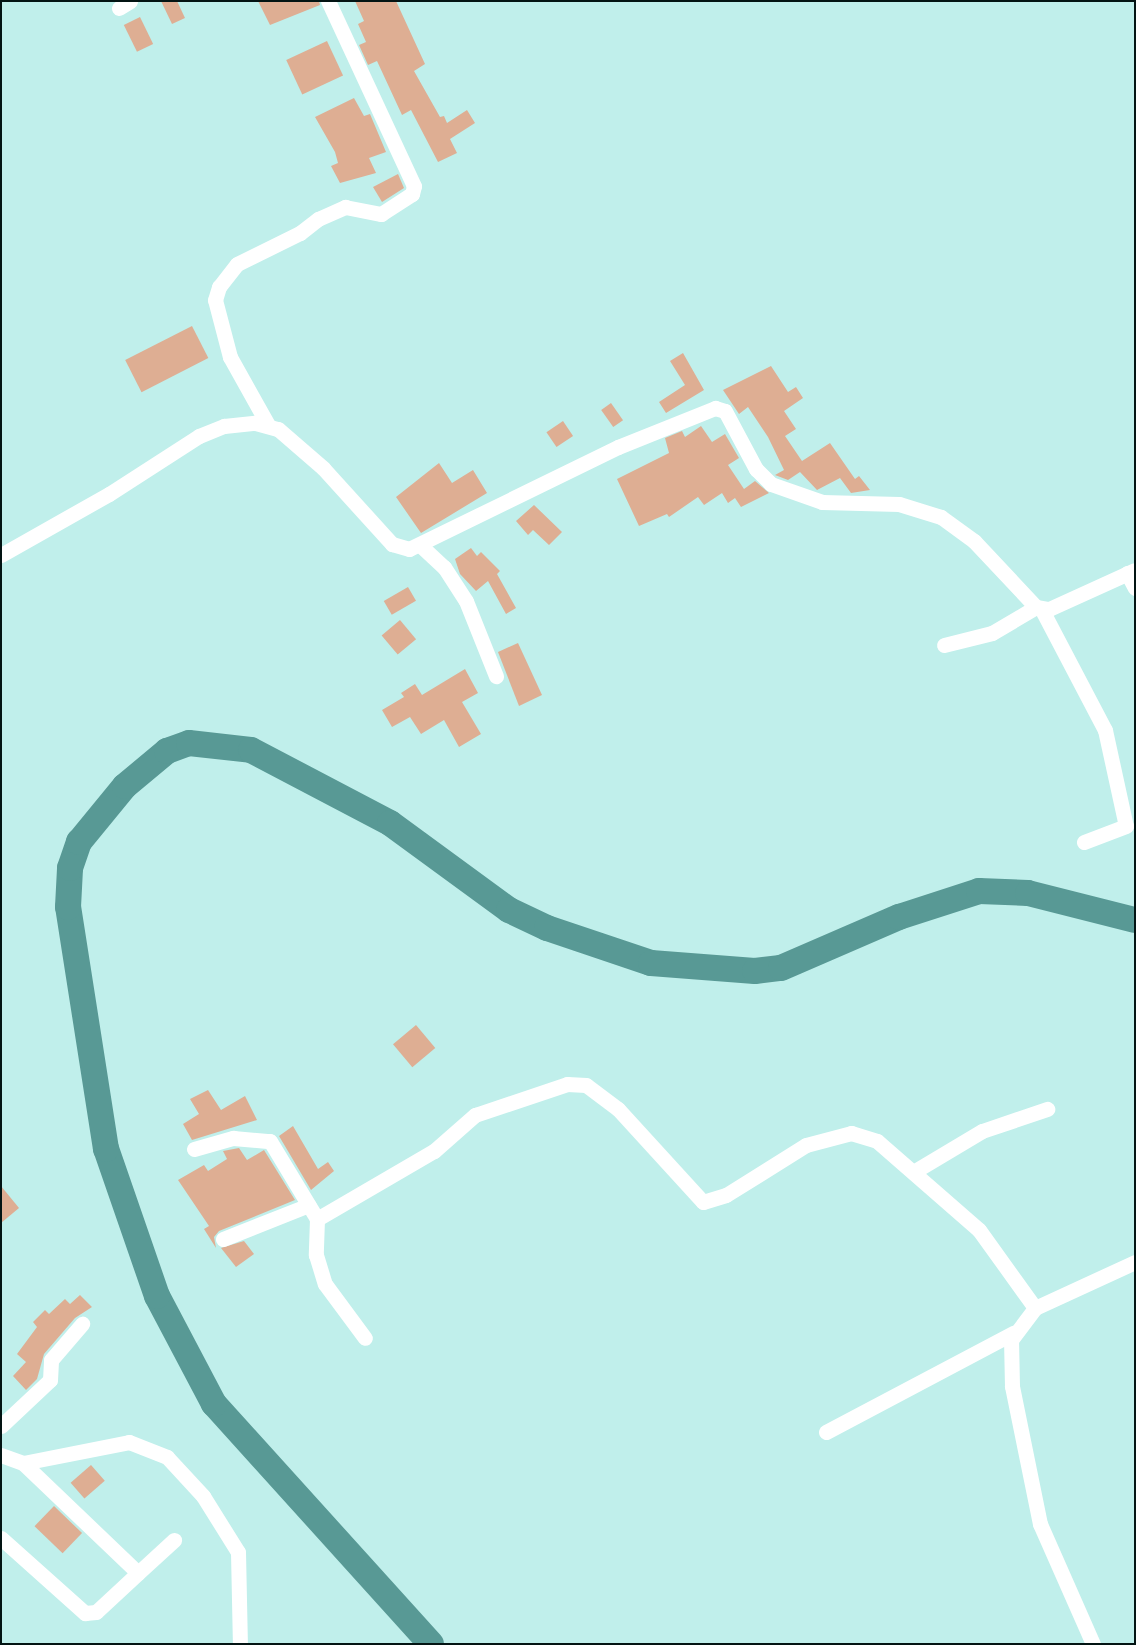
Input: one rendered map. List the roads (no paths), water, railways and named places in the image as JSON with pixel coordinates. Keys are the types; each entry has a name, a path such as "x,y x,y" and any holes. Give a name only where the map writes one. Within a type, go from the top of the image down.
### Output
{"street":[{"path":"328,1 414,186 412,194 381,214 345,207 318,219 300,233 237,264 219,287 215,300 230,358 268,425 310,455 392,544 409,548 420,545 618,447 721,408 756,469 771,484 822,502 899,504 940,517 974,541 1039,608 1105,730 1130,826 1084,842"},
{"path":"1,555 109,494 199,436 224,426 268,425"},
{"path":"420,545 444,567 466,601 496,676"},
{"path":"944,645 992,633 1039,608 1131,571 1135,588"},
{"path":"317,1219 434,1150 475,1115 567,1084 586,1085 618,1108 703,1202 726,1195 806,1145 851,1133 877,1141 915,1171 979,1230 1035,1308"},
{"path":"915,1171 982,1130 1047,1109"},
{"path":"194,1149 233,1138 263,1137 275,1147 317,1219 318,1269 365,1338"},
{"path":"223,1239 309,1205"},
{"path":"826,1432 1013,1333 1035,1308 1135,1262"},
{"path":"1,1426 50,1380 51,1360 82,1324"},
{"path":"1013,1333 1012,1386 1038,1517 1093,1644"},
{"path":"23,1463 129,1442 167,1457 203,1496 238,1552 242,1570 237,1617 240,1644"},
{"path":"1,1454 23,1463 138,1573"},
{"path":"1,1538 85,1613 96,1612 174,1540"}],"waterway":[{"path":"431,1644 214,1404 157,1296 106,1149 68,907 70,868 79,842 125,786 167,751 189,743 251,750 390,823 509,910 547,928 651,963 755,971 781,968 899,917 979,891 1028,893 1135,920"}]}
